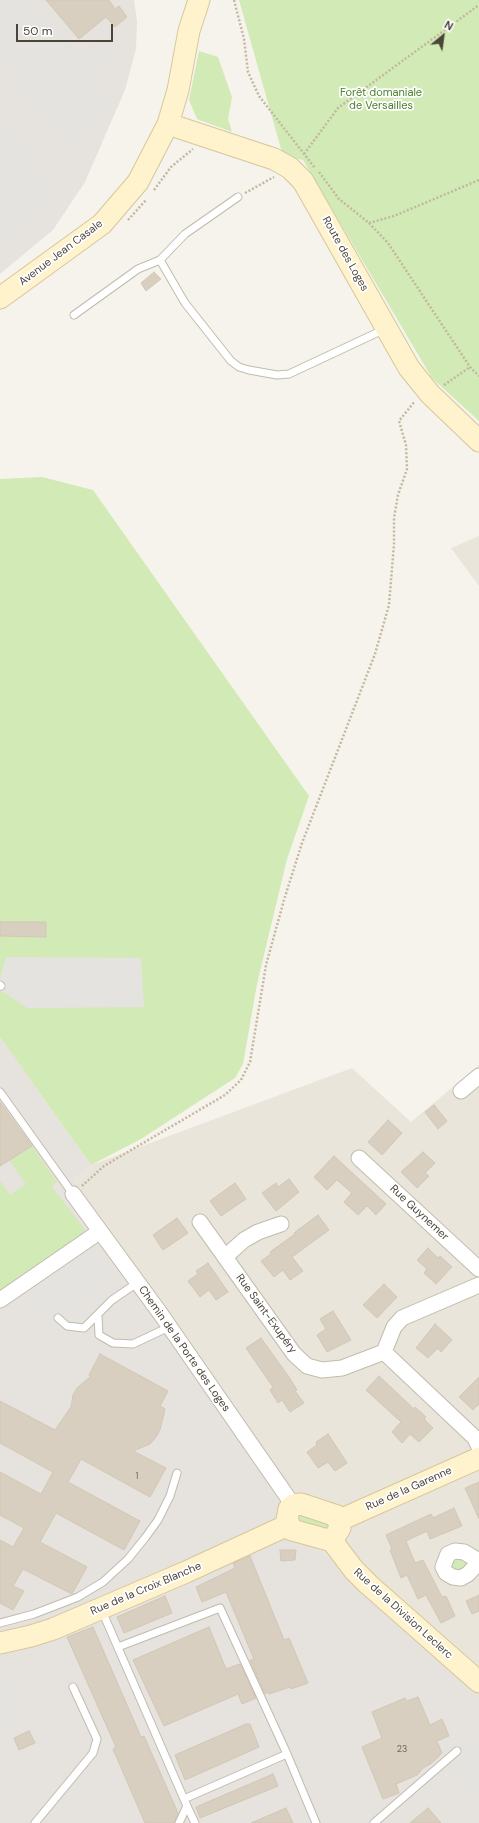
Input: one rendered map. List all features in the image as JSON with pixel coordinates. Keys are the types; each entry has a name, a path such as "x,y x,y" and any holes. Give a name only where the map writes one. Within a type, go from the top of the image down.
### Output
{"street":[{"name":"Avenue Jean Casale","path":"189,31 191,0"},
{"name":"Avenue Jean Casale","path":"0,298 102,224 138,182 168,124 178,90 189,31 198,0"},
{"name":"Route des Loges","path":"168,124 185,131 254,151 274,159 290,168 303,181 313,196 409,368 430,394 479,441"},
{"path":"461,1091 479,1076"},
{"name":"Rue Guynemer","path":"359,1158 479,1269"},
{"name":"Chemin de la Porte des Loges","path":"73,1194 169,1327 291,1515"},
{"name":"Rue Saint-Exupéry","path":"200,1222 294,1354 307,1366 322,1370 342,1368 384,1352"},
{"path":"225,1257 244,1240 258,1232 281,1224"},
{"path":"0,1300 99,1232"},
{"path":"479,1285 402,1318 394,1327 384,1352 475,1438 479,1447"},
{"name":"Rue de la Garenne","path":"340,1520 479,1458"},
{"path":"301,1504 337,1516 340,1520 340,1528 332,1541 292,1530 291,1515 301,1504"},
{"name":"Rue de la Croix Blanche","path":"0,1644 53,1629 100,1608 291,1515"},
{"name":"Rue de la Division Leclerc","path":"332,1541 354,1570 368,1584 479,1682"}],"lane":[{"path":"74,315 138,269 160,260 186,234 238,197"},
{"path":"160,260 185,303 231,361 239,367 278,375 289,374 386,329"},
{"path":"0,1092 73,1194"},
{"path":"58,1318 67,1326 84,1328 98,1316 112,1300 137,1283"},
{"path":"98,1316 99,1334 113,1343 133,1344 169,1327"},
{"path":"0,1623 34,1614 78,1597 103,1582 128,1559 146,1538 158,1520 170,1496 177,1473"},
{"path":"100,1608 195,1823"},
{"path":"118,1647 220,1608 287,1754 316,1823"},
{"path":"34,1823 93,1753 97,1739 73,1687"},
{"path":"374,1823 457,1751"},
{"path":"179,1823 185,1802 287,1754"}],"path":[{"path":"234,0 244,39 248,72 259,96 339,199 369,223 388,243 470,367 479,376"},
{"path":"238,197 290,168 304,154 338,108 479,5"},
{"path":"369,223 394,216 479,180"},
{"path":"73,1194 104,1166 225,1095 241,1080 250,1062 266,965 284,900 302,843 375,654 389,605 394,518 398,495 407,469 406,445 400,421 416,400 430,394 470,367"}],"shaded area":[{"path":"0,0 134,0 137,21 136,49 125,90 85,182 53,230 0,274"},
{"path":"0,0 29,0 79,57 106,37 116,50 89,77 110,103 105,110 106,119 71,152 0,59"},
{"path":"0,115 59,196 0,242"},
{"path":"479,536 479,586 451,548"},
{"path":"6,957 141,958 144,1007 27,1008 0,990 0,979"},
{"path":"0,1037 91,1165 73,1179 291,1485 275,1522 281,1538 317,1547 479,1694 479,1823 0,1823"},
{"path":"479,1065 479,1694 317,1547 281,1539 73,1179 91,1165 352,1068 411,1122"},
{"path":"90,1246 115,1279 51,1323 28,1289"},
{"path":"0,1668 20,1711 0,1729"},
{"path":"476,1745 479,1749 479,1799 451,1767"}],"green space":[{"name":"Forêt domaniale de Versailles","path":"239,0 479,0 479,421 432,378 303,160 283,156"},
{"path":"199,51 218,57 232,97 228,119 232,132 197,119 189,100"},
{"path":"42,477 93,490 309,796 287,859 257,984 243,1064 235,1078 141,1139 91,1165 0,1037 0,479"},
{"path":"32,1146 57,1182 52,1187 86,1231 0,1291 0,1181 10,1195 26,1184 9,1160"},
{"path":"295,1513 330,1518 333,1531 297,1526"},
{"path":"454,1556 473,1562 458,1574 450,1568"}],"building":[{"path":"46,0 109,0 115,9 119,6 127,17 115,27 106,17 79,39"},
{"path":"154,272 161,279 146,291 141,283"},
{"path":"0,922 46,922 46,937 0,936"},
{"path":"0,1102 32,1146 0,1166"},
{"path":"434,1105 447,1121 438,1129 425,1112"},
{"path":"388,1120 402,1133 382,1155 368,1142"},
{"path":"423,1152 435,1163 425,1173 429,1176 417,1188 401,1172"},
{"path":"334,1156 386,1204 376,1215 367,1206 358,1215 344,1202 352,1193 337,1180 327,1190 314,1177"},
{"path":"289,1179 299,1192 276,1211 262,1193 276,1183 278,1187"},
{"path":"235,1183 246,1199 221,1216 210,1201"},
{"path":"318,1215 329,1230 292,1257 303,1271 290,1280 283,1270 274,1277 261,1261 271,1254 270,1252"},
{"path":"177,1218 188,1233 163,1250 153,1235"},
{"path":"428,1248 438,1258 440,1256 452,1267 436,1284 424,1273 427,1269 417,1260"},
{"path":"208,1263 228,1292 216,1300 209,1290 200,1297 188,1281 198,1274 196,1271"},
{"path":"384,1284 397,1297 377,1318 363,1305"},
{"path":"333,1311 351,1340 327,1352 317,1335 326,1329 320,1319"},
{"path":"435,1324 452,1340 441,1352 438,1348 428,1358 416,1348"},
{"path":"261,1338 289,1377 297,1390 295,1391 304,1403 290,1412 282,1400 278,1403 270,1390 273,1387 246,1348"},
{"path":"100,1354 168,1391 160,1406 165,1409 160,1430 156,1437 150,1444 133,1451 166,1468 150,1497 81,1459 68,1482 140,1521 124,1550 56,1513 40,1542 87,1567 72,1594 23,1569 13,1586 24,1591 13,1610 0,1603 0,1540 13,1547 24,1528 0,1515 0,1472 41,1494 53,1472 0,1443 0,1401 55,1430 71,1407 73,1395 77,1388 91,1376 89,1375"},
{"path":"379,1376 414,1409 415,1407 426,1417 424,1419 433,1428 419,1442 410,1434 402,1443 392,1432 401,1422 366,1390"},
{"path":"479,1377 479,1404 473,1410 459,1397"},
{"path":"328,1434 347,1463 335,1471 328,1462 318,1468 307,1452 317,1445 316,1442"},
{"path":"479,1482 479,1519 465,1488"},
{"path":"454,1508 462,1526 430,1539 427,1531 406,1541 415,1563 423,1560 442,1597 446,1596 455,1616 441,1623 426,1595 418,1599 407,1575 401,1578 386,1535 431,1514 433,1518"},
{"path":"280,1550 296,1550 295,1560 281,1561"},
{"path":"250,1556 284,1640 289,1638 308,1683 291,1689 290,1687 265,1694 250,1660 254,1659 226,1592 202,1602 196,1587 235,1568 233,1563"},
{"path":"479,1595 479,1611 472,1614 466,1601"},
{"path":"165,1596 172,1613 124,1633 117,1617"},
{"path":"93,1627 141,1737 144,1736 178,1813 174,1823 145,1823 113,1749 116,1747 67,1637"},
{"path":"209,1627 226,1669 240,1664 256,1698 242,1704 238,1694 164,1726 133,1660"},
{"path":"418,1697 430,1725 442,1719 449,1736 437,1741 442,1753 432,1763 423,1768 417,1775 396,1784 399,1793 383,1799 362,1747 382,1738 372,1712 405,1698 407,1701"},
{"path":"246,1724 250,1724 259,1747 185,1780 175,1755"},
{"path":"29,1731 35,1743 19,1750 14,1738"},
{"path":"273,1774 278,1786 200,1818 196,1807"},
{"path":"286,1808 293,1823 251,1823"},
{"path":"428,1808 441,1823 410,1823"}]}
